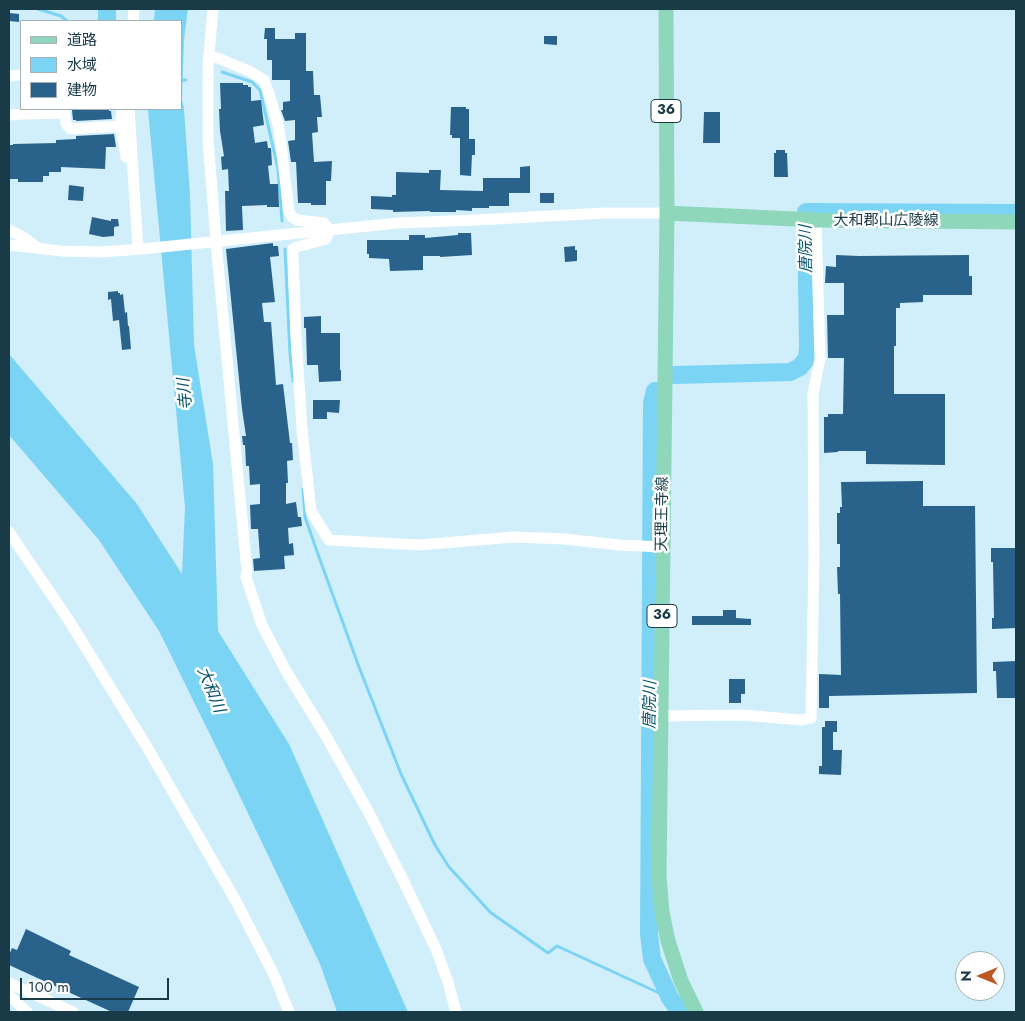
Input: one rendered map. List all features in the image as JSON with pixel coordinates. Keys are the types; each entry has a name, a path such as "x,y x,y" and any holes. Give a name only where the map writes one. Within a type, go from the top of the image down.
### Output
{"main road":[{"name":"天理王寺線","path":"666,9 667,213 659,876 662,912 668,941 681,981 696,1012"},
{"name":"大和郡山広陵線","path":"667,213 816,220 1016,222"}],"street":[{"path":"213,9 208,66 208,140 215,241 218,253 247,571 246,578 262,625 286,671 369,812 401,876 436,949 456,1012"},
{"path":"209,56 248,70 264,80 279,128 289,211 292,217 297,220 324,223 330,230"},
{"path":"122,110 120,126 128,166 133,171"},
{"path":"129,110 140,249"},
{"path":"9,116 64,111 66,124 70,129 120,126"},
{"path":"9,245 62,251 102,252 398,223 605,213 667,213"},
{"path":"661,716 742,715 802,720 811,718 814,557 813,393 820,359 816,220"},
{"path":"9,230 23,236 40,249"},
{"path":"330,230 326,239 293,249 302,430 311,510 329,540 419,544 468,542 514,537 663,547"},
{"path":"9,532 68,618 147,747 237,903 274,975 289,1012"},
{"path":"9,983 73,1012"},
{"path":"9,995 27,1012"}],"water":[{"path":"155,9 188,9 184,39 182,99 182,20 154,20"},
{"path":"182,99 190,194 194,345 213,464 218,631 289,744 408,1012 337,1012 320,964 159,631 99,540 9,435 9,354 137,504 182,574 185,507 148,110 182,110"}],"building":[{"path":"9,13 19,14 19,22 9,21"},
{"path":"265,28 275,28 275,39 295,39 295,33 306,33 306,71 313,71 314,95 320,95 322,117 317,117 318,132 312,133 314,162 332,161 331,181 326,181 326,205 298,203 296,162 291,162 288,141 295,140 295,120 285,121 281,110 283,110 283,102 290,101 290,80 272,80 272,60 267,60 267,39 264,39"},
{"path":"544,36 557,36 557,45 544,44"},
{"path":"220,83 243,83 243,85 248,85 248,87 251,87 251,101 261,100 264,125 253,127 255,143 267,141 268,148 271,148 272,165 268,166 270,184 278,184 279,207 267,207 267,205 242,206 243,230 226,231 225,191 229,191 228,169 222,170 221,157 224,156 220,131"},
{"path":"451,107 466,107 466,109 469,109 469,139 475,139 475,155 472,155 471,176 460,175 460,138 452,138 452,135 450,135"},
{"path":"72,110 111,111 112,119 73,120"},
{"path":"704,112 720,112 720,143 703,143"},
{"path":"114,134 116,147 106,147 105,169 61,167 61,172 49,172 49,176 43,176 43,182 18,182 18,179 9,179 9,145 56,143 56,140 76,139 76,136"},
{"path":"776,150 785,150 785,153 787,153 788,177 774,177 774,153 776,153"},
{"path":"530,166 530,193 509,193 509,206 489,206 489,208 472,208 472,211 456,210 456,212 393,212 393,210 371,209 371,196 392,197 392,195 396,195 396,172 429,173 429,170 441,170 440,190 483,191 483,178 520,178 520,167"},
{"path":"69,185 84,187 83,201 68,200"},
{"path":"540,193 554,193 554,203 540,203"},
{"path":"92,217 111,221 111,219 118,219 119,226 114,227 114,236 103,237 89,234"},
{"path":"458,233 471,233 472,255 423,256 423,270 390,271 389,259 369,258 369,254 367,254 367,240 409,240 409,235 425,235 425,238 458,235"},
{"path":"273,243 273,246 278,246 279,256 270,257 275,302 262,303 264,322 271,322 276,385 283,384 290,443 292,443 293,460 287,461 288,483 286,483 286,504 296,502 298,517 301,517 302,526 288,528 289,544 293,543 294,555 284,556 285,569 254,571 253,559 260,558 258,529 251,529 250,505 260,504 260,484 250,485 249,466 246,466 245,445 243,445 242,436 246,436 226,249"},
{"path":"575,246 577,261 565,262 564,247"},
{"path":"836,255 969,255 969,276 972,276 972,295 923,295 923,302 900,303 900,308 896,308 894,394 945,394 945,465 866,464 866,451 824,453 824,417 828,417 828,414 843,414 844,358 828,358 827,315 844,315 844,283 825,283 826,266 836,267"},
{"path":"118,291 120,295 123,294 131,349 122,350 119,320 113,321 111,299 108,300 108,292"},
{"path":"321,316 321,333 340,333 341,381 319,382 318,365 307,365 304,317"},
{"path":"313,400 340,400 339,413 327,412 327,419 313,419"},
{"path":"923,481 923,506 975,506 977,693 829,696 829,708 819,708 819,674 841,675 840,594 838,594 837,567 840,567 840,544 837,544 837,513 840,513 840,507 842,507 841,482"},
{"path":"991,548 1016,548 1016,628 992,629 992,618 994,618"},
{"path":"723,610 736,610 736,618 751,619 751,625 692,625 692,616 723,616"},
{"path":"1016,661 1016,698 997,698 996,671 993,671 993,662"},
{"path":"729,679 745,679 745,694 741,694 741,703 729,703"},
{"path":"825,721 837,721 837,732 833,732 833,750 842,750 841,775 819,774 819,766 822,766 822,727 825,727"},
{"path":"26,929 71,951 69,955 139,987 128,1012 112,1012 9,965 9,955 12,948 17,950"}],"waterway":[{"path":"38,9 61,16 66,20"},
{"path":"107,9 107,20"},
{"path":"222,72 252,82 260,90 278,169 282,221"},
{"name":"唐院川","path":"674,375 790,372 800,367 807,358 808,347 806,212 1016,213"},
{"path":"285,249 293,381"},
{"name":"唐院川","path":"655,391 652,403 649,934 652,959 670,998 680,1012"},
{"path":"303,489 305,517 359,667 401,774 435,845 449,867 490,912 548,953 557,946 670,998"}],"water label":[{"name":"寺川","path":"186,394"},
{"name":"大和川","path":"210,690"}]}
